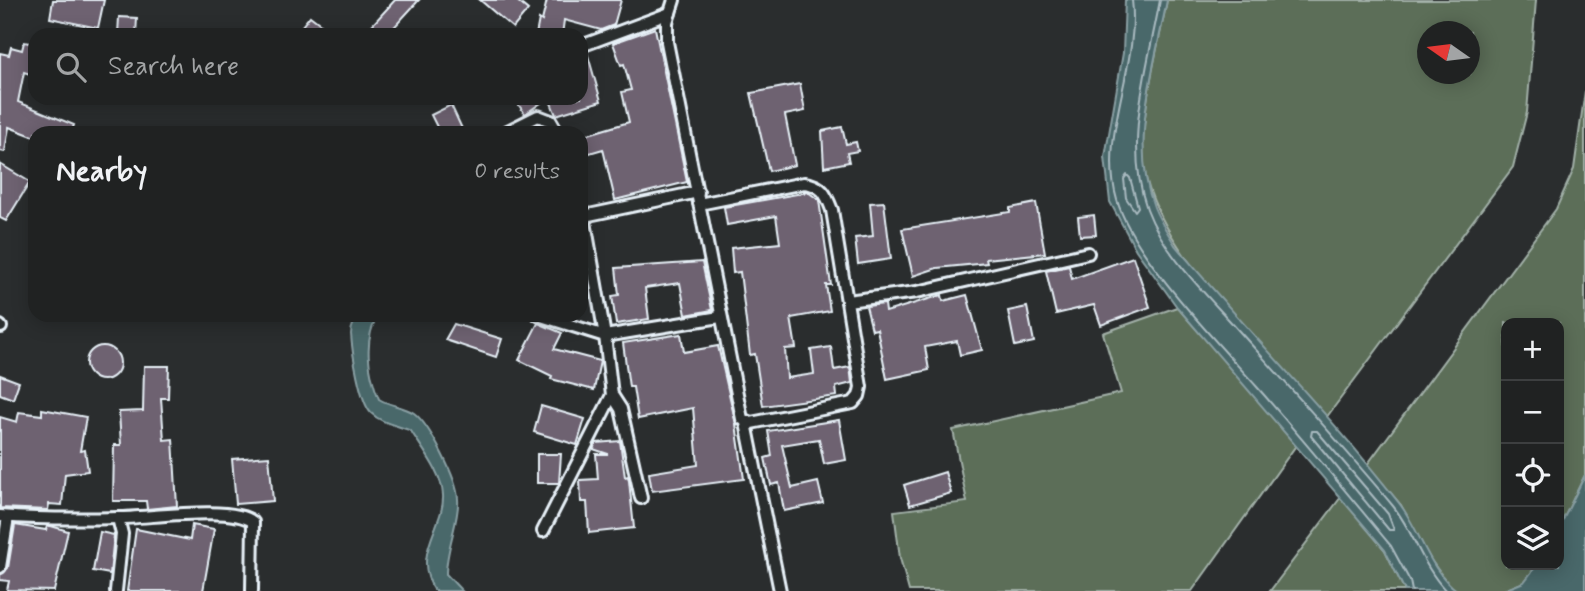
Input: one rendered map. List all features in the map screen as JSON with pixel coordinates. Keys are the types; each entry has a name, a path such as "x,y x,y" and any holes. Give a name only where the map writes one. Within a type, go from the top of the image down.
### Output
{"street":[{"path":"674,0 667,42 739,412 746,423 780,591"},
{"path":"588,43 670,13"},
{"path":"518,126 538,116 551,121 554,126"},
{"path":"588,211 804,183 819,187 826,193 832,210 861,387 859,396 853,403 746,423"},
{"path":"588,240 605,336 612,395 621,409 641,498"},
{"path":"847,301 917,292 1088,253"},
{"path":"560,322 605,336 720,317"},
{"path":"543,531 589,434 612,395"},
{"path":"0,567 4,516 118,518 189,514 248,518 253,522 254,538 251,591"},
{"path":"116,591 122,534 118,518"}],"green space":[{"path":"1167,0 1536,0 1527,112 1513,167 1326,418 1219,300 1170,233 1153,199 1144,168 1144,129"},
{"path":"1585,91 1585,475 1564,518 1564,318 1501,318 1501,570 1533,570 1524,582 1502,591 1458,591 1449,585 1430,559 1401,505 1367,465 1556,209 1574,169"},
{"path":"1177,307 1297,444 1192,591 909,591 900,558 894,511 967,502 953,430 1121,393 1103,333"},
{"path":"1341,497 1385,550 1405,591 1270,591"}],"water":[{"path":"1125,0 1167,0 1151,77 1144,131 1147,182 1161,222 1175,245 1317,405 1399,503 1439,572 1458,591 1405,591 1385,550 1177,307 1136,250 1110,202 1105,157 1123,53"},
{"path":"374,322 370,335 369,356 379,399 414,413 435,440 448,466 458,507 446,574 462,591 435,591 428,578 427,553 442,507 442,487 431,462 411,431 380,420 367,407 357,376 351,334 353,324"},
{"path":"1585,475 1585,591 1502,591 1524,582 1533,570 1564,570 1564,518"}],"building":[{"path":"53,0 104,0 98,28 50,18"},
{"path":"395,0 419,0 393,28 369,28"},
{"path":"480,0 516,0 528,10 513,28"},
{"path":"547,0 621,0 614,25 601,30 564,20 563,28 537,28 539,19 542,21"},
{"path":"310,16 326,28 305,28 302,26"},
{"path":"119,17 137,18 136,28 118,28"},
{"path":"655,28 687,182 615,200 603,149 588,153 588,134 629,122 622,92 631,90 624,64 621,65 613,43"},
{"path":"24,42 28,43 28,73 24,72 18,102 74,125 28,126 28,134 9,127 5,152 0,151 0,53 9,55 11,47 22,50"},
{"path":"588,56 601,101 556,115 552,105 588,105"},
{"path":"800,84 805,111 785,115 795,165 769,171 751,93"},
{"path":"451,105 461,126 436,126 431,115"},
{"path":"519,105 538,105 525,114"},
{"path":"842,127 846,144 856,142 858,151 847,153 849,162 824,167 822,131"},
{"path":"0,164 28,181 28,185 6,221 0,218"},
{"path":"808,192 819,200 831,285 826,285 830,311 791,318 796,348 785,349 787,378 814,374 811,350 831,347 834,370 850,367 852,383 836,387 837,396 763,406 755,354 750,355 740,272 733,273 731,248 780,243 776,216 727,225 724,207"},
{"path":"884,202 891,259 858,264 855,238 873,236 870,203"},
{"path":"1036,203 1045,253 986,259 987,263 937,268 913,276 902,229 1010,212 1010,208"},
{"path":"1094,215 1096,235 1080,236 1078,217"},
{"path":"1133,257 1150,307 1101,325 1094,305 1056,314 1046,271 1069,266 1072,279"},
{"path":"702,262 712,310 686,315 680,283 645,288 649,319 616,324 612,296 619,295 616,268"},
{"path":"942,295 943,301 967,295 982,350 960,355 957,341 925,347 929,370 887,379 877,329 872,330 866,306 885,304 886,312"},
{"path":"1027,307 1034,342 1015,346 1008,311"},
{"path":"538,323 562,333 554,349 600,361 594,390 551,379 552,376 519,360"},
{"path":"454,324 502,339 496,357 445,340"},
{"path":"681,334 684,352 718,346 736,424 744,479 652,491 649,473 698,465 693,408 638,419 633,387 629,387 623,343"},
{"path":"103,346 115,351 120,363 115,375 103,380 91,375 86,363 91,351"},
{"path":"144,366 169,366 168,398 161,398 164,440 173,439 177,506 147,509 146,501 113,501 114,445 121,445 119,412 143,411"},
{"path":"0,375 19,382 13,399 0,394"},
{"path":"541,406 585,419 577,445 534,432"},
{"path":"42,409 86,417 80,451 85,450 88,471 65,474 62,505 49,504 48,510 0,508 0,417 17,422 19,412 42,415"},
{"path":"839,420 846,460 824,464 819,439 782,445 792,488 818,482 823,503 784,511 779,483 771,485 765,458 772,456 768,431"},
{"path":"620,441 625,477 628,476 629,481 634,528 589,533 587,502 581,502 580,480 598,479 596,454 608,454 593,449 596,443"},
{"path":"537,454 561,454 559,483 537,483"},
{"path":"269,456 273,501 236,504 232,459"},
{"path":"945,472 951,493 910,505 904,485"},
{"path":"15,525 46,530 47,526 51,526 68,531 54,591 7,590 9,581 0,580 0,575 8,568"},
{"path":"192,525 214,529 203,591 127,591 136,529 190,540"},
{"path":"100,532 114,535 110,574 93,571"}]}
